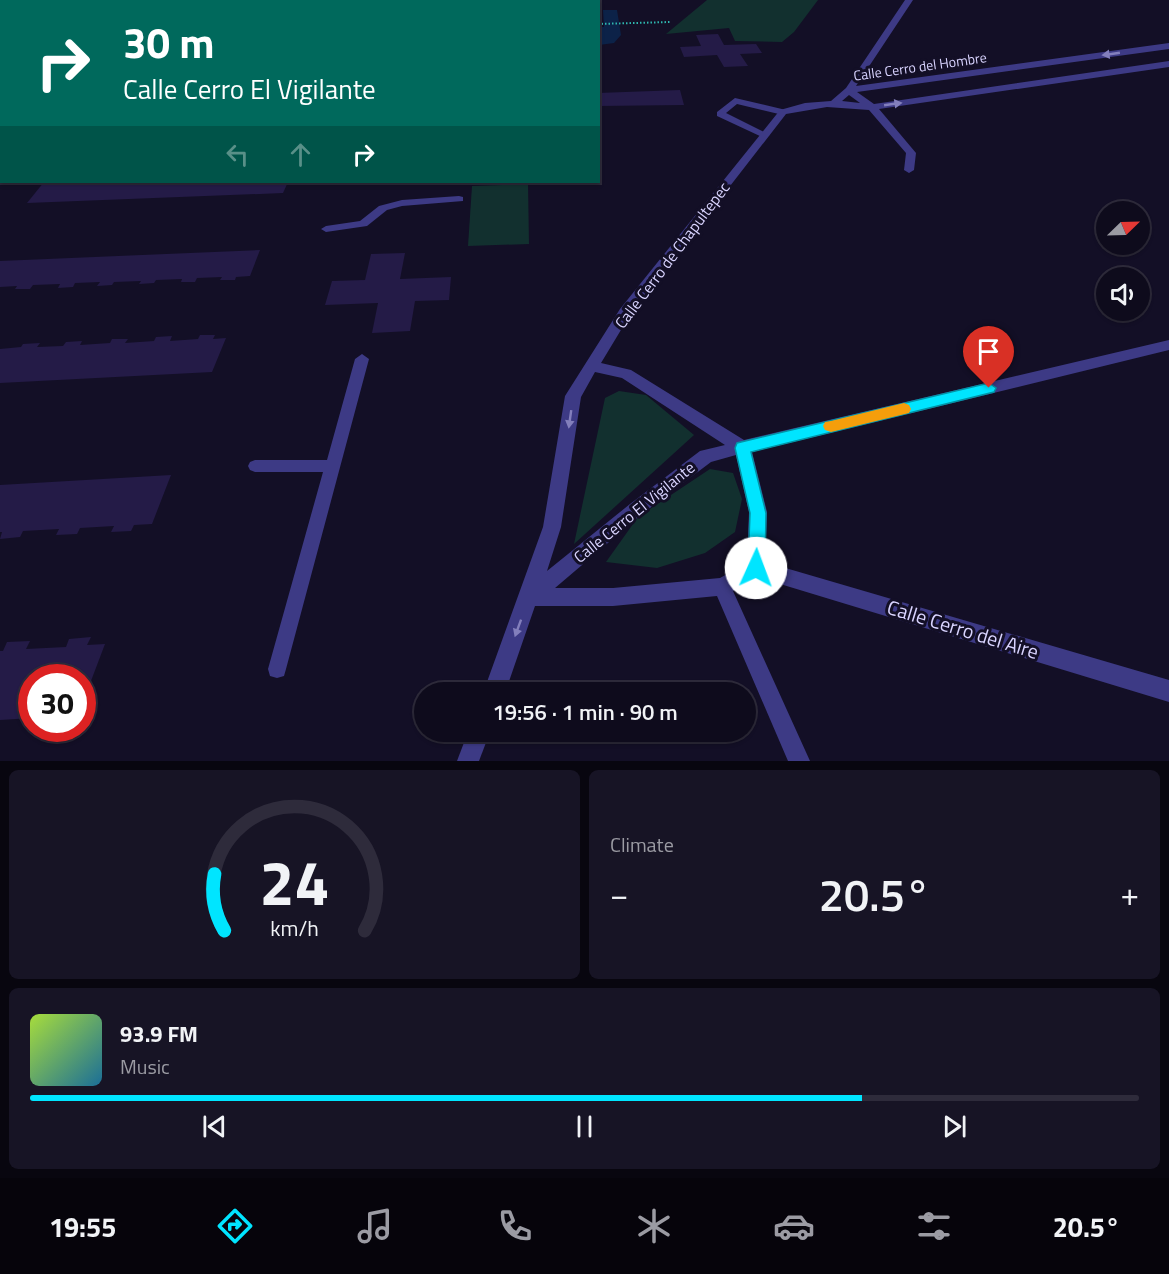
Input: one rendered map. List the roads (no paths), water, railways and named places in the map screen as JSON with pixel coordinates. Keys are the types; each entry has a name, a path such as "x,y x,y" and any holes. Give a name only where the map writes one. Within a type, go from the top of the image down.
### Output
{"street":[{"path":"909,0 849,90 872,107 911,153 909,171"},
{"name":"Calle Cerro del Hombre","path":"835,102 849,90 1169,46"},
{"name":"Calle Cerro del Hombre","path":"835,102 872,107 1169,63"},
{"path":"783,112 810,104 835,102"},
{"name":"Calle Cerro de Chapultepec","path":"498,682 552,527 573,396 625,312 783,112"},
{"name":"Calle Cerro El Vigilante","path":"529,597 684,471 706,456 1169,345"},
{"path":"529,597 613,597 722,587 756,568 758,513 742,448 626,374 593,366"},
{"name":"Calle Cerro del Aire","path":"756,568 1169,691"},
{"path":"722,587 799,761"},
{"path":"468,761 475,742"}],"lane":[{"path":"765,135 720,114 735,101 783,112"},
{"path":"326,229 363,224 383,208 402,203 459,199"},
{"path":"277,669 362,359"},
{"path":"255,466 332,466"}],"water":[{"path":"603,10 617,10 621,35 614,43 600,45 600,27 604,27"}]}
